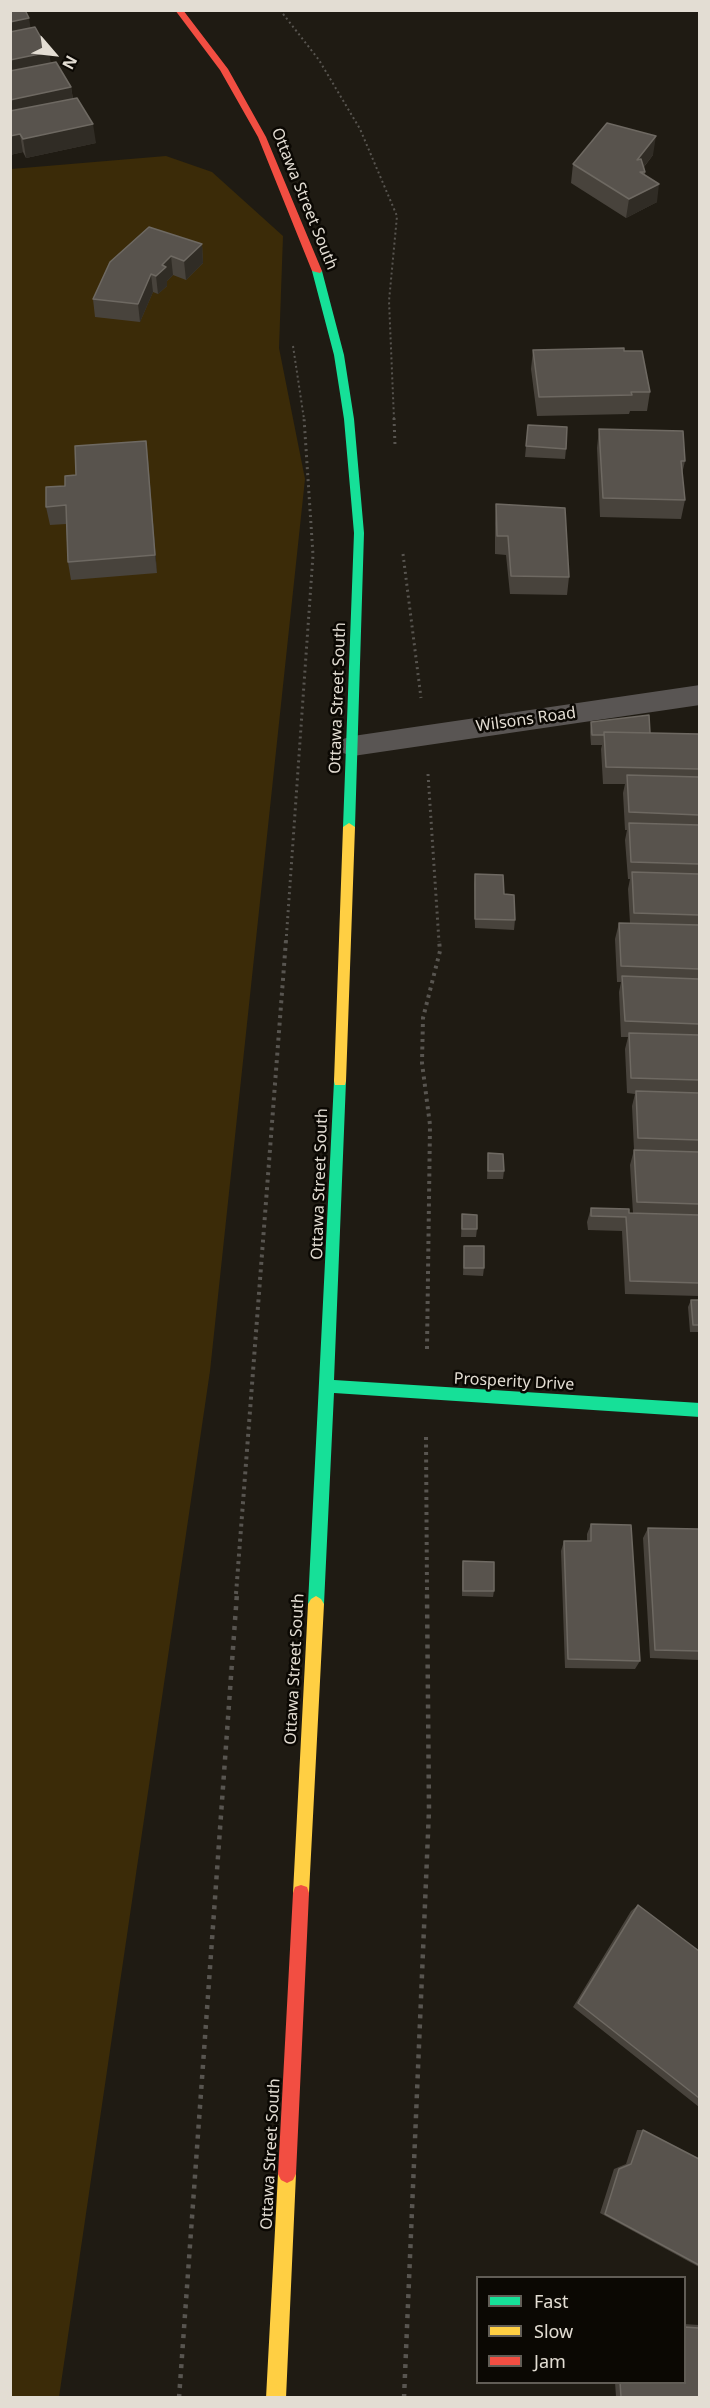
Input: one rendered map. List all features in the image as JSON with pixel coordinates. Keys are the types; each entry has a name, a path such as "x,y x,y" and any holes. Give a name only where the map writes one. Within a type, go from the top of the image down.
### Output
{"main road":[{"name":"Ottawa Street South","path":"178,10 225,69 262,137 315,264 339,355 349,419 359,533 333,1268 276,2397"},
{"name":"Prosperity Drive","path":"326,1386 699,1410"}],"street":[{"name":"Wilsons Road","path":"353,746 699,695"}],"path":[{"path":"280,10 319,60 360,129 397,216 388,301 396,454"},
{"path":"179,2397 313,555 305,424 293,343"},
{"path":"402,548 426,735 440,951 423,1018 422,1064 430,1125 427,1352"},
{"path":"405,2397 429,1810 426,1452"}],"shaded area":[{"path":"166,156 212,172 283,236 279,348 305,479 210,1371 59,2397 11,2398 11,169"}],"building":[{"path":"10,10 25,10 29,18 10,22"},
{"path":"35,27 49,52 10,60 10,32"},
{"path":"56,62 71,87 10,100 10,71"},
{"path":"77,98 93,124 23,139 20,134 10,136 10,111"},
{"path":"607,123 656,136 637,160 641,159 645,172 640,172 659,184 629,199 573,164"},
{"path":"149,227 202,244 184,261 171,256 162,265 166,267 156,276 151,274 138,304 93,299 110,262"},
{"path":"624,348 624,351 642,351 650,392 631,392 632,395 539,397 533,350"},
{"path":"528,425 567,427 566,449 526,446"},
{"path":"599,429 683,431 685,461 681,461 685,500 603,498"},
{"path":"146,441 155,555 68,562 66,505 46,507 46,487 65,486 65,476 76,475 75,446"},
{"path":"496,504 565,508 569,577 511,576 508,536 497,536"},
{"path":"649,715 650,733 604,732 604,735 592,735 591,722"},
{"path":"604,732 699,734 699,769 606,767"},
{"path":"627,775 699,777 699,815 629,812"},
{"path":"629,823 699,825 699,864 631,862"},
{"path":"632,872 699,874 699,915 634,913"},
{"path":"475,874 503,875 504,894 514,895 515,920 475,919"},
{"path":"619,923 699,925 699,969 621,966"},
{"path":"622,976 699,979 699,1024 625,1021"},
{"path":"629,1033 699,1035 699,1080 631,1078"},
{"path":"636,1091 699,1093 699,1140 638,1138"},
{"path":"634,1150 699,1152 699,1204 637,1202"},
{"path":"488,1153 503,1154 504,1171 488,1171"},
{"path":"591,1208 629,1209 629,1213 699,1215 699,1283 630,1281 626,1217 591,1216"},
{"path":"462,1214 477,1215 477,1229 462,1229"},
{"path":"464,1246 484,1246 484,1268 464,1268"},
{"path":"691,1300 699,1300 699,1325 693,1325"},
{"path":"591,1524 631,1525 640,1661 568,1659 564,1541 591,1541"},
{"path":"648,1528 699,1529 699,1651 655,1650"},
{"path":"463,1561 494,1562 494,1591 463,1591"},
{"path":"638,1905 699,1951 699,2098 578,2003"},
{"path":"643,2130 699,2159 699,2265 605,2214 619,2169 631,2164"},
{"path":"686,2327 699,2328 699,2397 621,2397 620,2384 686,2384"}],"traffic: fast":[{"path":"317,271 339,355 349,419 359,533 349,827"},
{"path":"316,1604 340,1081"},
{"path":"326,1386 700,1410"}],"traffic: slow":[{"path":"340,1081 349,827"},
{"path":"301,1893 316,1604"},
{"path":"276,2398 287,2174"}],"traffic: jam":[{"path":"179,10 224,69 262,137 317,271"},
{"path":"287,2174 301,1893"}]}
